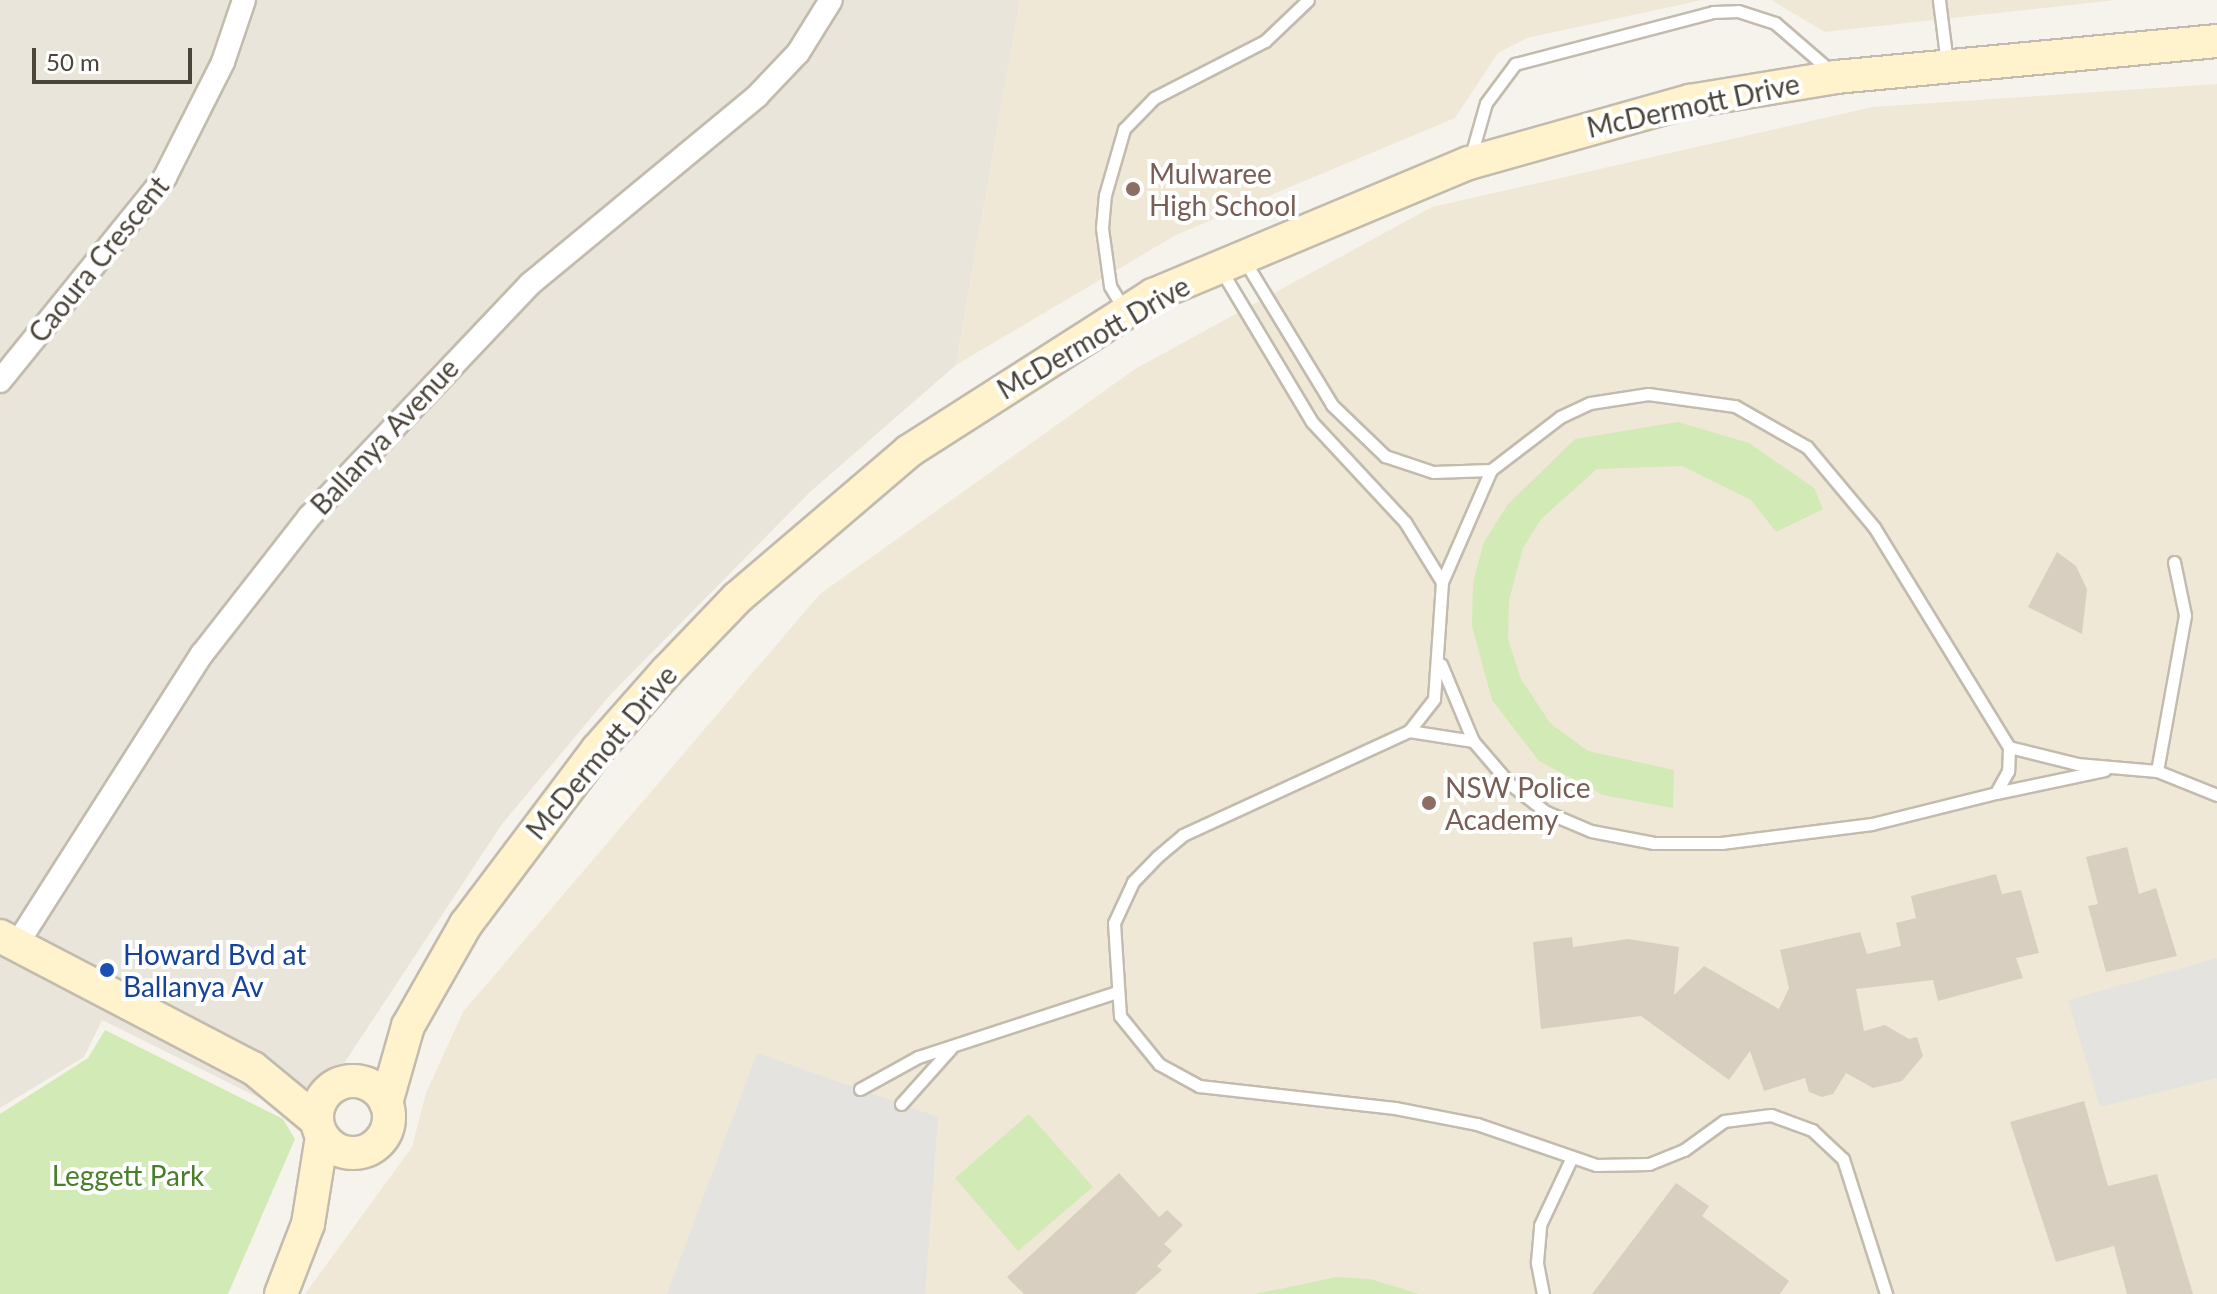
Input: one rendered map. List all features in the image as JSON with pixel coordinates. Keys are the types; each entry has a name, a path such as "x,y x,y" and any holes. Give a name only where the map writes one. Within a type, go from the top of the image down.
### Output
{"main road":[{"name":"McDermott Drive","path":"386,1103 408,1026 466,924 597,750 737,598 909,451 1125,312 1230,262 1469,163 1690,101 1836,77 2217,41"},
{"path":"8,940 253,1068 345,1153 363,1152"},
{"name":"McDermott Drive","path":"347,1082 408,1026"},
{"path":"253,1068 372,1087 386,1103 388,1127 363,1152 308,1224"},
{"path":"281,1294 308,1224 323,1098 347,1082"}],"street":[{"name":"Caoura Crescent","path":"0,381 165,177 223,62 244,0"},
{"name":"Ballanya Avenue","path":"8,940 202,654 309,517 530,284 757,96 798,53 831,0"}],"lane":[{"path":"1939,0 1948,66"},
{"path":"1125,312 1110,286 1102,228 1105,195 1124,129 1154,98 1265,41 1305,2"},
{"path":"1469,163 1486,103 1515,64 1713,12 1738,11 1775,23 1836,77"},
{"path":"1230,262 1264,284 1328,398 1359,435 1385,456 1433,472 1491,470"},
{"path":"1230,262 1312,422 1405,522 1442,582"},
{"path":"1886,1294 1843,1159 1812,1130 1771,1115 1724,1121 1684,1150 1649,1164 1596,1165 1463,1121 1335,1100 1243,1096 1175,1078 1120,1016 1114,993 1114,923 1133,882 1183,835 1409,731 1434,699 1442,582 1491,470 1560,417 1619,397 1676,395 1735,406 1768,421 1807,447 1848,490 2009,747 2008,771 1996,793"},
{"path":"2157,771 2185,615 2174,562"},
{"path":"1439,655 1473,741 1510,784 1546,812 1591,831 1654,843 1721,843 1872,824 1996,793 2112,769"},
{"path":"1409,731 1473,741"},
{"path":"2009,747 2112,769 2157,771 2217,795"},
{"path":"860,1089 955,1045 1114,993"},
{"path":"901,1104 955,1045"},
{"path":"1543,1294 1537,1262 1540,1225 1572,1157"}],"shaded area":[{"path":"0,0 1020,0 956,365 810,492 611,694 502,824 306,1121 102,1020 84,1057 0,1108"},
{"name":"Mulwaree High School","path":"1020,0 1702,0 1527,38 1498,53 1455,118 1176,235 956,365"},
{"path":"1771,0 2116,0 1825,32"},
{"name":"NSW Police Academy","path":"2217,84 2217,1294 305,1294 412,1147 426,1093 463,1012 820,594 1135,369 1432,207 1873,107"},
{"path":"2217,958 2217,1078 2100,1107 2068,1000"},
{"path":"757,1053 938,1117 925,1294 667,1294"}],"green space":[{"path":"1678,422 1749,443 1814,488 1823,509 1776,532 1751,500 1682,466 1597,469 1541,519 1523,548 1509,600 1508,639 1521,679 1550,723 1588,751 1674,770 1673,808 1603,795 1539,761 1492,700 1472,626 1473,582 1484,542 1508,504 1575,439"},
{"name":"Leggett Park","path":"105,1030 283,1119 295,1139 228,1294 0,1294 0,1114 88,1058"},
{"path":"1029,1114 1093,1187 1018,1251 955,1178"},
{"path":"1337,1277 1370,1279 1419,1294 1255,1294"}],"building":[{"path":"2057,552 2076,566 2087,589 2082,634 2028,607"},
{"path":"2127,847 2139,894 2156,888 2177,956 2106,972 2088,906 2098,904 2086,857"},
{"path":"1996,874 2002,894 2021,890 2039,953 2016,958 2023,978 1938,1001 1933,980 1856,989 1864,1031 1885,1025 1909,1039 1917,1037 1923,1056 1902,1081 1873,1088 1846,1073 1833,1094 1822,1097 1809,1092 1805,1078 1764,1091 1750,1051 1729,1080 1641,1016 1541,1029 1533,942 1572,937 1573,947 1628,939 1679,947 1674,995 1704,966 1779,1009 1789,988 1780,950 1860,932 1867,954 1901,946 1896,923 1916,918 1911,896"},
{"path":"2084,1101 2108,1186 2157,1174 2193,1294 2127,1294 2114,1246 2056,1262 2010,1122"},
{"path":"1119,1173 1159,1217 1167,1210 1183,1225 1164,1244 1172,1251 1157,1266 1162,1270 1135,1294 1024,1294 1007,1277"},
{"path":"1676,1183 1709,1206 1702,1216 1789,1281 1780,1294 1592,1294"}],"place":[{"name":"Mulwaree High School","path":"1133,189"},
{"name":"NSW Police Academy","path":"1429,803"},
{"name":"Howard Bvd at Ballanya Av","path":"107,970"}]}
